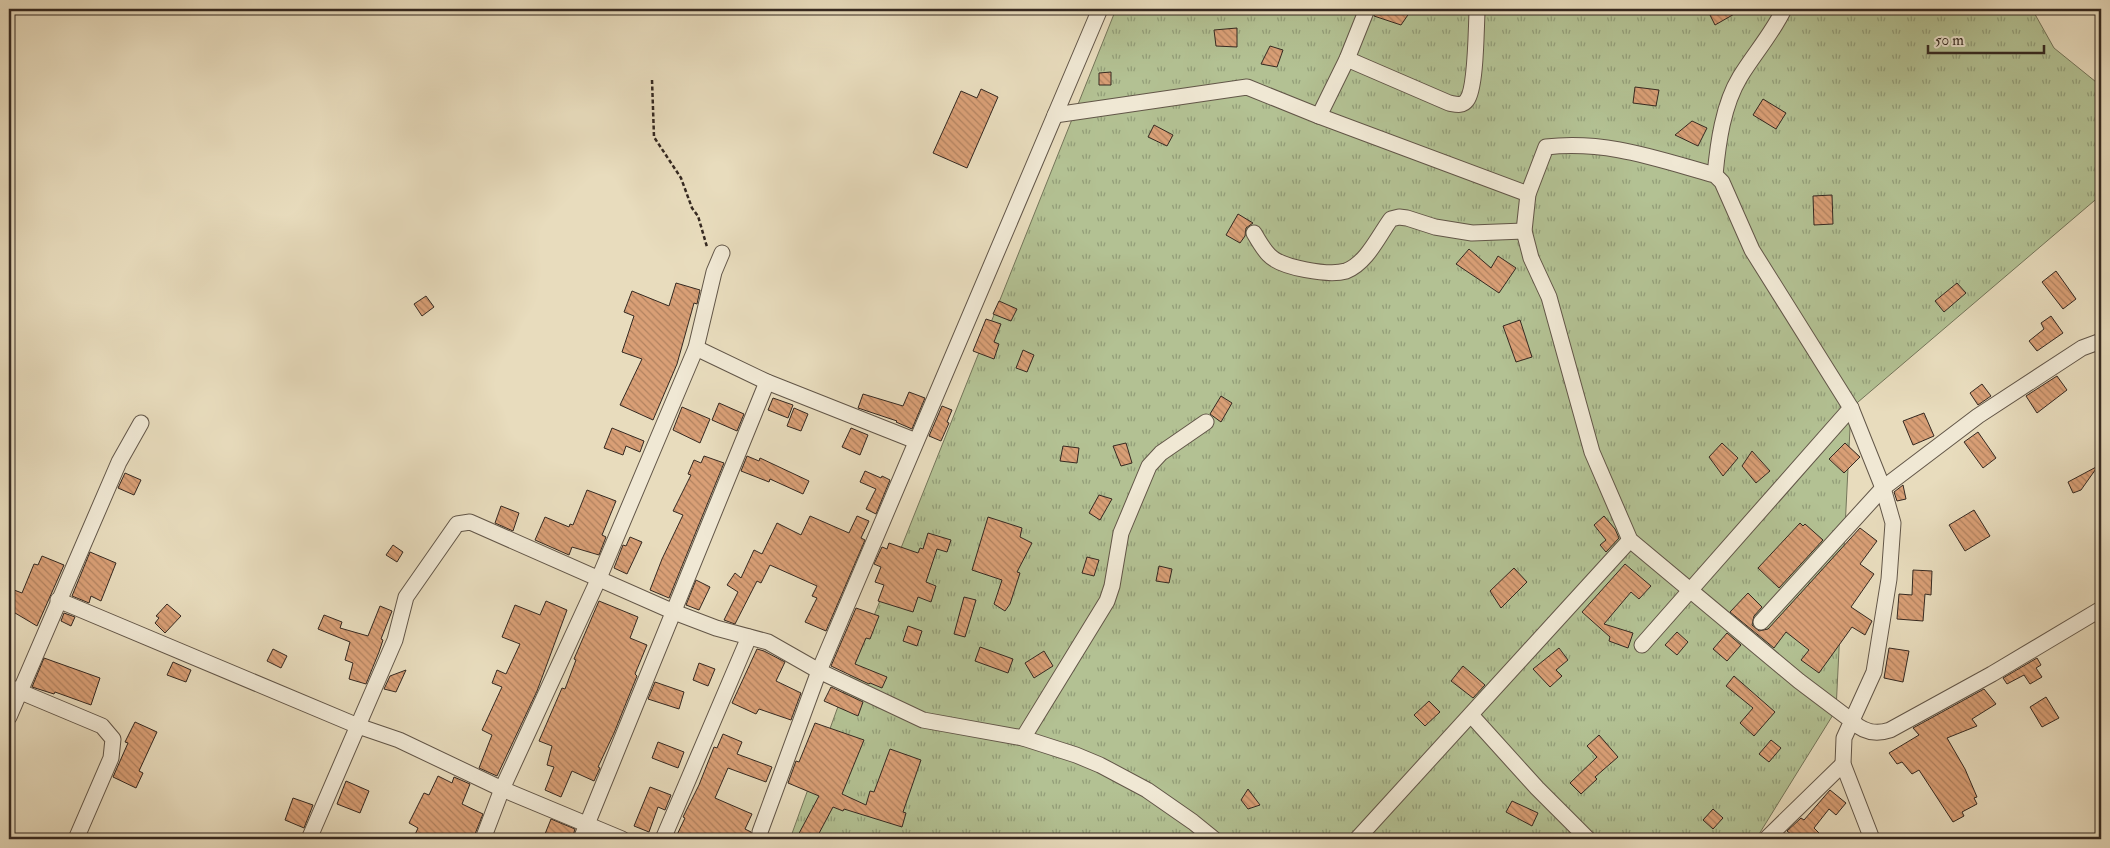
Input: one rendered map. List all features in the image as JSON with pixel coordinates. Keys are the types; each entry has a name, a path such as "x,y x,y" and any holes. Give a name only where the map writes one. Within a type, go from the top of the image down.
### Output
{"street":[{"path":"760,832 819,671 1100,9"},
{"path":"1319,116 1347,59 1368,9"},
{"path":"1715,175 1727,108 1739,79 1776,26 1784,9"},
{"path":"1347,59 1449,103 1460,105 1467,101 1472,89 1477,13"},
{"path":"1055,115 1247,87 1528,194"},
{"path":"1872,839 1843,764 1844,738 1852,721 1874,672 1889,579 1892,523 1883,488 1851,408 1752,250 1722,182 1715,175 1630,151 1573,144 1546,147 1528,194 1524,231 1532,258 1550,297 1592,452 1630,540 1691,592 1798,680 1852,721 1857,726 1871,732 1890,730 1992,674 2101,609"},
{"path":"1254,233 1269,255 1278,262 1309,270 1328,272 1346,271 1357,263 1372,249 1391,219 1399,217 1436,227 1472,233 1524,231"},
{"path":"483,839 502,789 599,578 696,348 714,272 722,253"},
{"path":"1761,622 1883,488 1978,416 2082,348 2101,341"},
{"path":"696,348 766,382 916,441"},
{"path":"581,839 766,382"},
{"path":"1642,645 1691,592 1851,408"},
{"path":"9,716 14,689 58,600 119,462 141,422"},
{"path":"1023,738 1106,601 1112,586 1121,533 1149,466 1160,453 1206,422"},
{"path":"309,839 395,640 406,597 457,524 470,522 674,612 716,628 768,642 819,671 923,720 1023,738 1076,755 1119,775 1160,799 1214,839"},
{"path":"1357,839 1630,540"},
{"path":"58,600 358,726 399,740 502,789 622,839"},
{"path":"663,839 749,637"},
{"path":"14,689 102,726 113,739 111,758 76,839"},
{"path":"1471,715 1536,788 1588,839"},
{"path":"1766,839 1843,764"}],"path":[{"path":"652,80 654,137 681,178 692,208 698,216 714,272"}],"green space":[{"path":"1116,9 2032,9 2054,48 2101,86 2101,195 1851,408 1836,710 1756,839 790,839 840,701"}],"building":[{"path":"1376,9 1412,9 1401,25 1374,16"},
{"path":"1707,9 1743,9 1715,25"},
{"path":"1237,28 1237,47 1216,46 1214,30"},
{"path":"1270,46 1283,50 1277,67 1261,64"},
{"path":"1111,72 1111,85 1099,85 1099,73"},
{"path":"1635,87 1659,90 1656,106 1633,103"},
{"path":"981,89 998,97 967,168 933,153 961,91 977,98"},
{"path":"1763,99 1786,113 1776,129 1753,115"},
{"path":"1692,121 1707,128 1698,146 1675,135"},
{"path":"1154,125 1173,135 1167,146 1148,137"},
{"path":"1832,195 1833,224 1814,225 1813,196"},
{"path":"1238,214 1253,223 1246,228 1245,236 1240,243 1226,235"},
{"path":"1469,249 1491,268 1498,256 1516,268 1499,293 1456,264"},
{"path":"2056,271 2076,299 2063,309 2042,282"},
{"path":"676,283 700,290 697,304 694,303 677,364 653,420 620,405 642,359 622,352 634,316 624,312 632,291 669,306"},
{"path":"1957,283 1966,293 1944,312 1935,301"},
{"path":"426,296 434,307 422,316 414,304"},
{"path":"999,301 1017,309 1011,321 993,314"},
{"path":"2051,316 2063,333 2037,351 2029,341 2044,329 2041,323"},
{"path":"986,319 1001,324 994,342 999,344 994,359 973,351"},
{"path":"1520,320 1532,357 1516,362 1503,326"},
{"path":"1023,350 1034,355 1027,372 1016,368"},
{"path":"2057,376 2067,390 2037,413 2026,396"},
{"path":"1982,384 1991,396 1978,405 1970,393"},
{"path":"909,392 925,398 912,429 897,421 858,408 863,394 903,406"},
{"path":"1221,396 1232,403 1221,422 1210,414"},
{"path":"773,398 793,405 788,418 768,410"},
{"path":"719,403 744,414 737,431 712,420"},
{"path":"942,406 952,410 947,422 949,423 941,441 929,436"},
{"path":"682,407 710,419 700,443 673,430"},
{"path":"794,408 808,414 801,431 787,426"},
{"path":"1924,413 1934,436 1913,445 1903,421"},
{"path":"612,428 644,441 640,452 626,446 623,455 604,448"},
{"path":"851,428 868,435 860,455 842,447"},
{"path":"1978,432 1996,458 1983,468 1964,442"},
{"path":"1126,443 1132,463 1121,466 1113,446"},
{"path":"1722,443 1738,458 1723,476 1709,457"},
{"path":"1845,443 1860,457 1844,473 1829,459"},
{"path":"1063,446 1079,448 1077,463 1060,461"},
{"path":"1752,451 1770,471 1756,483 1742,466"},
{"path":"704,456 724,463 669,598 650,590 662,559 683,515 673,511 691,475 688,474 694,460 701,463"},
{"path":"747,456 759,461 760,458 809,481 803,494 770,479 769,482 741,471"},
{"path":"2098,466 2081,490 2073,493 2068,482"},
{"path":"865,471 890,480 876,514 866,509 876,489 860,482"},
{"path":"125,473 141,480 134,495 118,488"},
{"path":"1903,485 1906,499 1897,501 1894,492"},
{"path":"587,490 616,501 602,535 606,537 599,555 572,547 569,555 535,540 545,517 569,527 570,524 573,525"},
{"path":"1099,495 1112,499 1100,520 1089,513"},
{"path":"501,506 519,513 513,531 495,523"},
{"path":"1974,510 1990,536 1965,551 1949,525"},
{"path":"810,516 849,533 857,516 869,521 861,538 865,540 826,631 805,622 817,598 812,596 817,586 770,565 761,583 757,581 735,624 724,620 738,592 727,585 735,573 741,578 754,550 762,554 777,523 801,535"},
{"path":"1604,516 1615,529 1619,538 1606,552 1600,545 1606,540 1594,525"},
{"path":"988,517 1022,528 1020,537 1032,543 1017,572 1020,573 1010,604 1005,611 994,604 1002,580 972,570"},
{"path":"1800,523 1803,526 1805,524 1823,540 1779,588 1758,568"},
{"path":"1860,528 1877,541 1860,564 1874,574 1851,607 1872,621 1865,635 1852,627 1819,673 1801,660 1809,650 1786,632 1774,648 1730,612 1748,593 1762,607 1754,616 1752,625 1759,631 1768,629"},
{"path":"928,533 951,540 947,552 937,549 926,582 936,586 931,602 918,597 913,612 878,601 884,585 875,582 881,567 874,564 882,547 887,549 889,543 918,553 920,548 923,549"},
{"path":"630,537 642,542 627,574 614,568 623,545 626,546"},
{"path":"393,545 403,552 397,562 386,555"},
{"path":"90,552 116,563 101,601 91,596 89,603 72,596"},
{"path":"42,556 64,565 37,626 10,610 14,590 22,593 34,564 38,565"},
{"path":"1087,557 1099,560 1094,576 1082,573"},
{"path":"1625,564 1651,586 1639,599 1631,592 1604,624 1633,633 1628,648 1609,641 1610,637 1582,612"},
{"path":"1159,566 1172,569 1169,583 1156,581"},
{"path":"1514,568 1527,582 1501,608 1490,591"},
{"path":"1913,570 1932,571 1931,595 1925,594 1923,621 1897,619 1899,594 1912,595"},
{"path":"696,580 710,587 699,610 686,605"},
{"path":"964,597 976,600 965,637 954,634"},
{"path":"546,601 567,610 537,691 497,776 479,768 492,735 482,730 502,687 492,683 497,670 506,674 520,644 502,637 515,605 540,615"},
{"path":"599,601 638,617 630,638 647,645 635,674 637,676 598,767 600,768 594,781 572,771 561,797 545,790 554,767 547,765 552,746 539,741 562,688 565,689 576,660 574,659"},
{"path":"167,604 181,616 165,633 155,623 159,618 156,616"},
{"path":"380,606 392,611 381,639 383,640 379,652 366,684 349,679 353,663 345,660 350,642 318,629 324,615 342,622 340,628 368,636"},
{"path":"856,608 879,616 870,639 866,638 855,664 887,677 882,688 831,666"},
{"path":"64,613 75,617 71,626 61,621"},
{"path":"908,626 922,631 917,646 903,641"},
{"path":"1677,632 1688,642 1677,655 1665,645"},
{"path":"1727,633 1741,645 1727,661 1713,649"},
{"path":"980,647 1013,659 1008,673 975,661"},
{"path":"1559,648 1568,660 1556,670 1562,676 1550,687 1533,669"},
{"path":"1889,648 1909,651 1903,682 1884,678"},
{"path":"273,649 287,656 281,668 267,661"},
{"path":"757,649 785,662 776,681 801,693 791,720 759,709 756,714 732,703"},
{"path":"1044,651 1053,666 1034,678 1025,663"},
{"path":"44,658 100,678 91,705 55,692 54,694 32,687"},
{"path":"2037,658 2041,665 2036,668 2042,677 2030,684 2024,675 2007,684 2003,678"},
{"path":"173,662 191,670 186,682 167,675"},
{"path":"699,663 715,669 708,686 693,680"},
{"path":"1463,666 1485,685 1473,698 1451,681"},
{"path":"406,670 396,692 384,689 390,676"},
{"path":"1734,676 1775,712 1754,736 1740,723 1753,708 1726,686"},
{"path":"655,682 684,692 679,709 648,699"},
{"path":"831,687 863,702 858,716 824,701"},
{"path":"1984,689 1996,704 1972,719 1977,726 1947,738 1965,769 1977,797 1974,798 1977,804 1962,812 1964,816 1953,822 1919,770 1912,774 1902,762 1897,764 1889,753 1919,735 1913,728"},
{"path":"2046,697 2059,718 2042,727 2030,707"},
{"path":"1429,701 1440,712 1425,726 1414,715"},
{"path":"135,722 157,732 139,771 143,773 136,788 113,777 128,743 125,742"},
{"path":"815,723 864,740 842,794 866,805 870,791 874,792 890,749 921,760 903,812 906,813 902,827 833,807 816,839 796,839 819,796 788,783 796,761 799,762"},
{"path":"723,734 742,742 737,754 772,767 766,782 728,768 715,798 752,814 745,829 751,832 754,839 675,839 714,747 717,748"},
{"path":"1599,735 1618,757 1595,777 1597,779 1581,794 1570,783 1597,757 1587,746"},
{"path":"1771,740 1781,748 1769,762 1759,754"},
{"path":"658,742 684,752 678,768 652,758"},
{"path":"438,776 452,783 454,777 470,784 462,804 483,814 473,839 413,839 418,828 409,823 424,793 429,795"},
{"path":"346,781 369,791 360,813 337,804"},
{"path":"650,787 671,795 665,810 658,807 649,832 634,826"},
{"path":"1248,789 1260,805 1248,809 1241,800"},
{"path":"1830,790 1846,803 1836,815 1829,809 1814,828 1825,839 1797,839 1787,831 1801,818 1804,820"},
{"path":"293,798 313,805 304,828 285,820"},
{"path":"1512,801 1538,813 1532,826 1506,812"},
{"path":"1713,809 1723,818 1713,829 1703,820"},
{"path":"551,819 575,829 572,839 543,839"}]}
